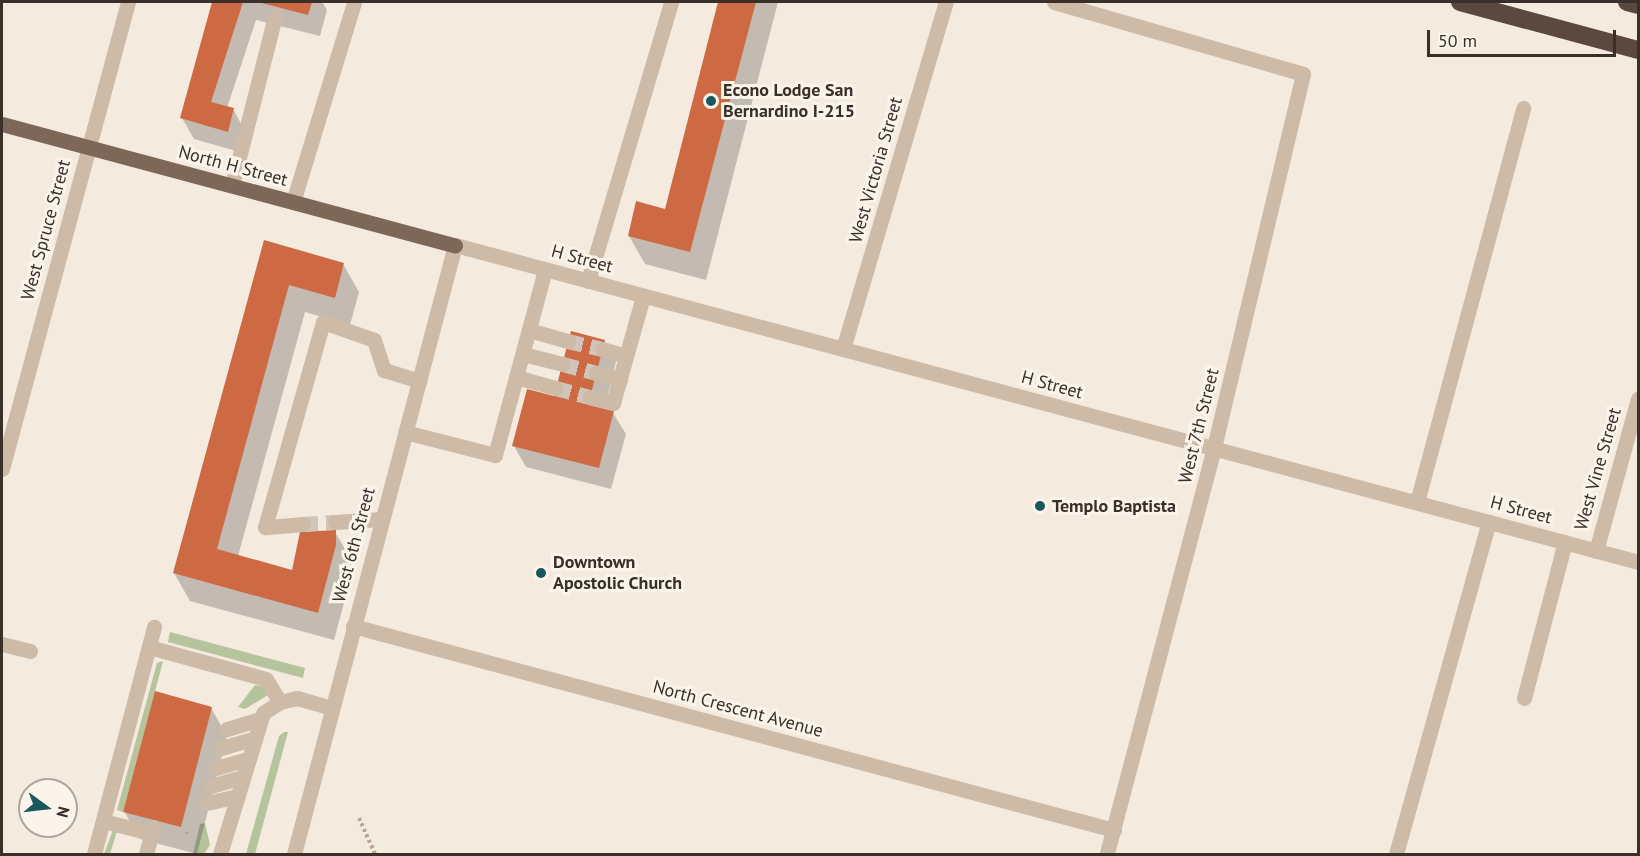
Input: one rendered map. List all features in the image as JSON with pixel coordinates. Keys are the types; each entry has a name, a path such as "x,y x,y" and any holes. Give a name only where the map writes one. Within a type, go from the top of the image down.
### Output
{"highway":[{"path":"1460,2 1638,50"},
{"path":"1627,2 1638,5"}],"main road":[{"name":"North H Street","path":"2,124 455,245"}],"street":[{"name":"West Spruce Street","path":"2,469 128,2"},
{"path":"293,202 354,2"},
{"path":"588,281 671,2"},
{"name":"West Victoria Street","path":"843,349 946,2"},
{"name":"West 7th Street","path":"1054,2 1303,74 1214,448 1107,855"},
{"path":"232,185 275,16"},
{"path":"1417,502 1523,108"},
{"name":"H Street","path":"455,245 1638,562"},
{"name":"West 6th Street","path":"294,855 455,245"},
{"path":"405,432 495,455 545,270"},
{"path":"590,397 613,403 643,296"},
{"path":"303,524 265,527 323,322 374,340 384,369 418,381"},
{"path":"529,330 568,341"},
{"path":"602,349 626,356"},
{"path":"523,354 562,364"},
{"path":"596,373 620,380"},
{"path":"516,377 556,388"},
{"name":"West Vine Street","path":"1596,551 1638,399"},
{"path":"335,522 381,519"},
{"path":"1396,855 1489,522"},
{"path":"1524,698 1565,542"},
{"name":"North Crescent Avenue","path":"353,626 1114,830"},
{"path":"94,855 154,627"},
{"path":"2,644 30,651"},
{"path":"149,647 266,679 280,702"},
{"path":"227,729 260,719 280,702 297,698 331,708"},
{"path":"220,855 260,719"},
{"path":"221,748 253,740"},
{"path":"216,768 248,759"},
{"path":"211,786 243,777"},
{"path":"207,803 238,796"},
{"path":"103,821 152,830 146,855"}],"path":[{"path":"360,818 375,855"}],"green space":[{"path":"170,632 305,668 303,678 168,642"},
{"path":"163,661 123,812 117,810 157,663"},
{"path":"255,685 267,687 268,695 245,709 238,707"},
{"path":"288,732 255,854 246,854 279,736"},
{"path":"205,823 210,845 204,854 193,854 200,824"},
{"path":"113,830 117,831 110,854 104,854"}],"building":[{"path":"212,2 243,2 211,102 234,108 228,132 180,118"},
{"path":"258,2 312,2 308,15"},
{"name":"Econo Lodge San Bernardino I-215","path":"718,2 756,2 690,252 628,236 636,201 665,209"},
{"path":"264,240 344,263 335,298 289,285 217,549 292,570 300,532 336,530 336,545 318,613 173,573"},
{"path":"571,331 605,340 588,405 614,411 599,468 512,446 527,389 554,396"},
{"path":"155,691 212,707 181,827 123,812"}],"tunnel":[{"path":"568,341 602,349"},
{"path":"563,364 596,373"},
{"path":"556,388 590,397"},
{"path":"303,524 335,522"}],"place":[{"name":"Econo Lodge San Bernardino I-215","path":"711,101"},
{"name":"Templo Baptista","path":"1040,506"},
{"name":"Downtown Apostolic Church","path":"541,573"}]}
